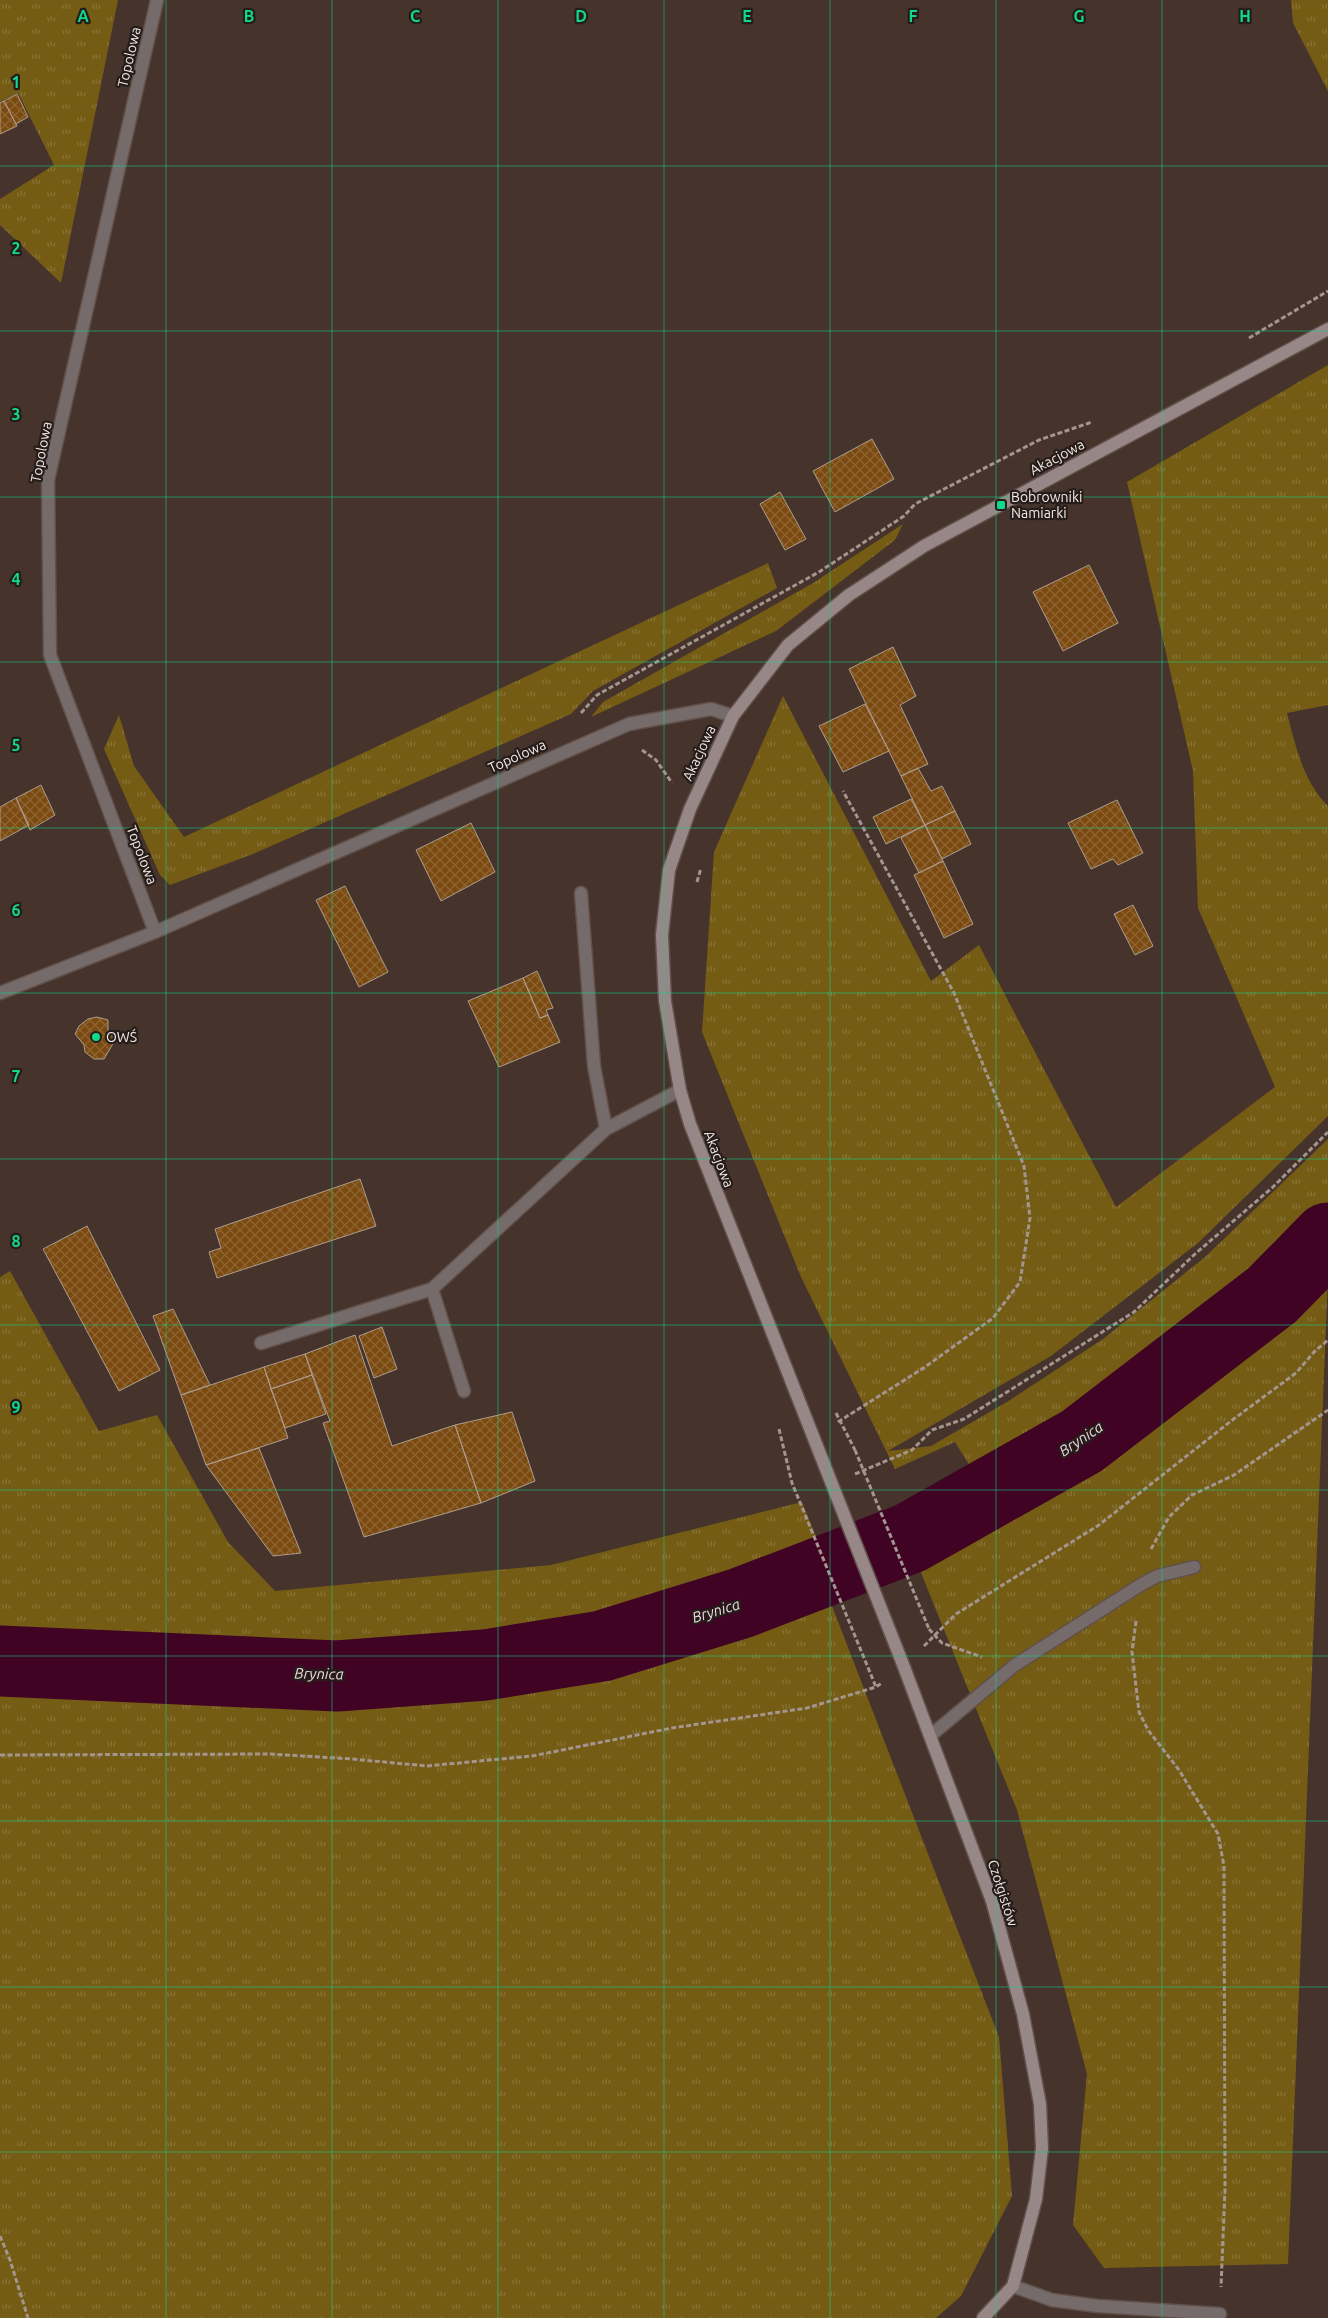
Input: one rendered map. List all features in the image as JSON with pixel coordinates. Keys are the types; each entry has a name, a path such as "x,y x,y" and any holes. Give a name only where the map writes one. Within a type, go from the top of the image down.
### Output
{"street":[{"name":"Topolowa","path":"155,932 50,655 48,480 157,0"},
{"name":"Akacjowa","path":"832,1486 690,1124 680,1090 665,1001 662,935 670,870 690,809 733,716 788,645 849,595 924,546 1328,329"},
{"name":"Topolowa","path":"0,993 155,932 629,724 711,709 733,716"},
{"path":"581,893 594,1066 606,1129"},
{"path":"261,1343 432,1289 606,1129 680,1090"},
{"path":"432,1289 464,1391"},
{"name":"Czołgistów","path":"832,1486 904,1667 992,1901 1023,2014 1040,2104 1042,2148 1036,2199 1013,2286 983,2318"},
{"path":"930,1736 1015,1666 1142,1584 1157,1576 1194,1567"},
{"path":"1013,2286 1052,2300 1098,2306 1220,2314"}],"path":[{"path":"1247,339 1328,291"},
{"path":"576,719 597,695 819,572 904,516 916,506 1040,442 1098,420"},
{"path":"812,1438 925,1367 993,1318 1020,1282 1030,1218 1024,1166 954,993 843,791"},
{"path":"696,887 703,861"},
{"path":"832,1486 868,1468 912,1450 932,1430 964,1419 1134,1312 1195,1254 1273,1187 1328,1132"},
{"path":"0,1755 270,1754 427,1766 532,1756 672,1728 807,1708 876,1687 904,1667 956,1614 1099,1525 1231,1421 1296,1373 1314,1352 1328,1340"},
{"path":"832,1406 855,1450 929,1629 942,1644 1015,1666"},
{"path":"1220,2314 1225,2189 1224,1866 1218,1834 1179,1770 1148,1730 1139,1712 1132,1652 1142,1584 1152,1546 1169,1517 1192,1495 1234,1475 1328,1410"},
{"path":"792,1483 876,1687"},
{"path":"0,2236 10,2260 28,2318"}],"green space":[{"path":"0,0 118,0 61,283 0,225 0,199 54,165 18,93 0,102"},
{"path":"1291,0 1328,0 1328,91 1293,23"},
{"path":"1328,365 1328,705 1287,713 1297,750 1307,775 1320,797 1328,806 1328,1116 1198,1243 1051,1356 888,1451 931,1446 1007,1402 1103,1339 1205,1257 1328,1139 1328,1213 1259,1278 1112,1393 978,1479 955,1442 895,1469 801,1277 702,1032 714,852 783,696 931,981 979,945 1116,1207 1275,1087 1198,908 1193,771 1127,482"},
{"path":"903,524 895,540 776,631 591,717 603,702 813,583"},
{"path":"768,563 777,588 593,691 571,714 253,854 170,885 160,875 104,749 119,715 134,766 184,837"},
{"path":"10,1271 99,1431 157,1415 228,1542 275,1591 551,1565 802,1502 821,1549 501,1645 344,1657 0,1643 0,1277"},
{"path":"1328,1275 1288,2264 1104,2268 1073,2225 1087,2074 1017,1810 915,1558 1033,1500 1186,1395"},
{"path":"825,1588 999,2037 1012,2196 961,2296 936,2318 0,2318 0,1686 403,1693 608,1663"}],"building":[{"path":"17,94 28,117 16,124 4,101"},
{"path":"4,101 17,126 0,134 0,103"},
{"path":"872,439 894,479 835,512 813,471"},
{"path":"780,492 806,539 785,550 760,504"},
{"path":"1089,565 1118,623 1063,651 1033,592"},
{"path":"893,647 916,696 900,705 928,764 901,776 849,669"},
{"path":"865,704 889,751 843,772 819,726"},
{"path":"918,768 931,791 942,786 955,811 925,825 901,776"},
{"path":"41,785 55,815 30,830 16,798"},
{"path":"16,798 29,825 0,841 0,807"},
{"path":"911,799 925,825 886,844 873,817"},
{"path":"1117,800 1143,853 1118,865 1113,859 1091,869 1068,823"},
{"path":"955,811 971,844 942,859 925,825"},
{"path":"471,823 495,872 441,901 416,850"},
{"path":"925,825 943,861 919,873 901,838"},
{"path":"943,861 973,924 944,938 914,875"},
{"path":"345,886 388,972 359,987 316,900"},
{"path":"1133,905 1153,946 1135,955 1114,914"},
{"path":"537,971 553,1008 546,1010 548,1015 540,1018 523,978"},
{"path":"523,978 540,1018 548,1015 560,1042 499,1067 468,1001"},
{"name":"OWŚ","path":"97,1017 108,1020 108,1035 112,1035 115,1040 104,1059 94,1059 85,1052 84,1045 75,1034 79,1026 88,1019"},
{"path":"360,1179 376,1226 217,1278 209,1252 221,1248 215,1229"},
{"path":"87,1226 160,1370 119,1391 43,1249"},
{"path":"173,1309 210,1385 181,1395 153,1316"},
{"path":"382,1327 397,1369 374,1378 359,1336"},
{"path":"355,1335 392,1446 455,1425 481,1503 364,1537 323,1423 330,1421 305,1354"},
{"path":"305,1354 312,1375 271,1389 264,1367"},
{"path":"264,1367 288,1438 206,1465 181,1395"},
{"path":"312,1375 326,1414 285,1428 271,1389"},
{"path":"512,1412 535,1481 481,1503 455,1425"},
{"path":"259,1448 301,1553 273,1556 206,1465"}],"waterway":[{"name":"Brynica","path":"0,1661 337,1676 485,1665 602,1646 741,1603 910,1538 1082,1441 1272,1295 1328,1238"}],"place":[{"name":"Bobrowniki Namiarki","path":"1001,505"},
{"name":"OWŚ","path":"96,1037"}]}
